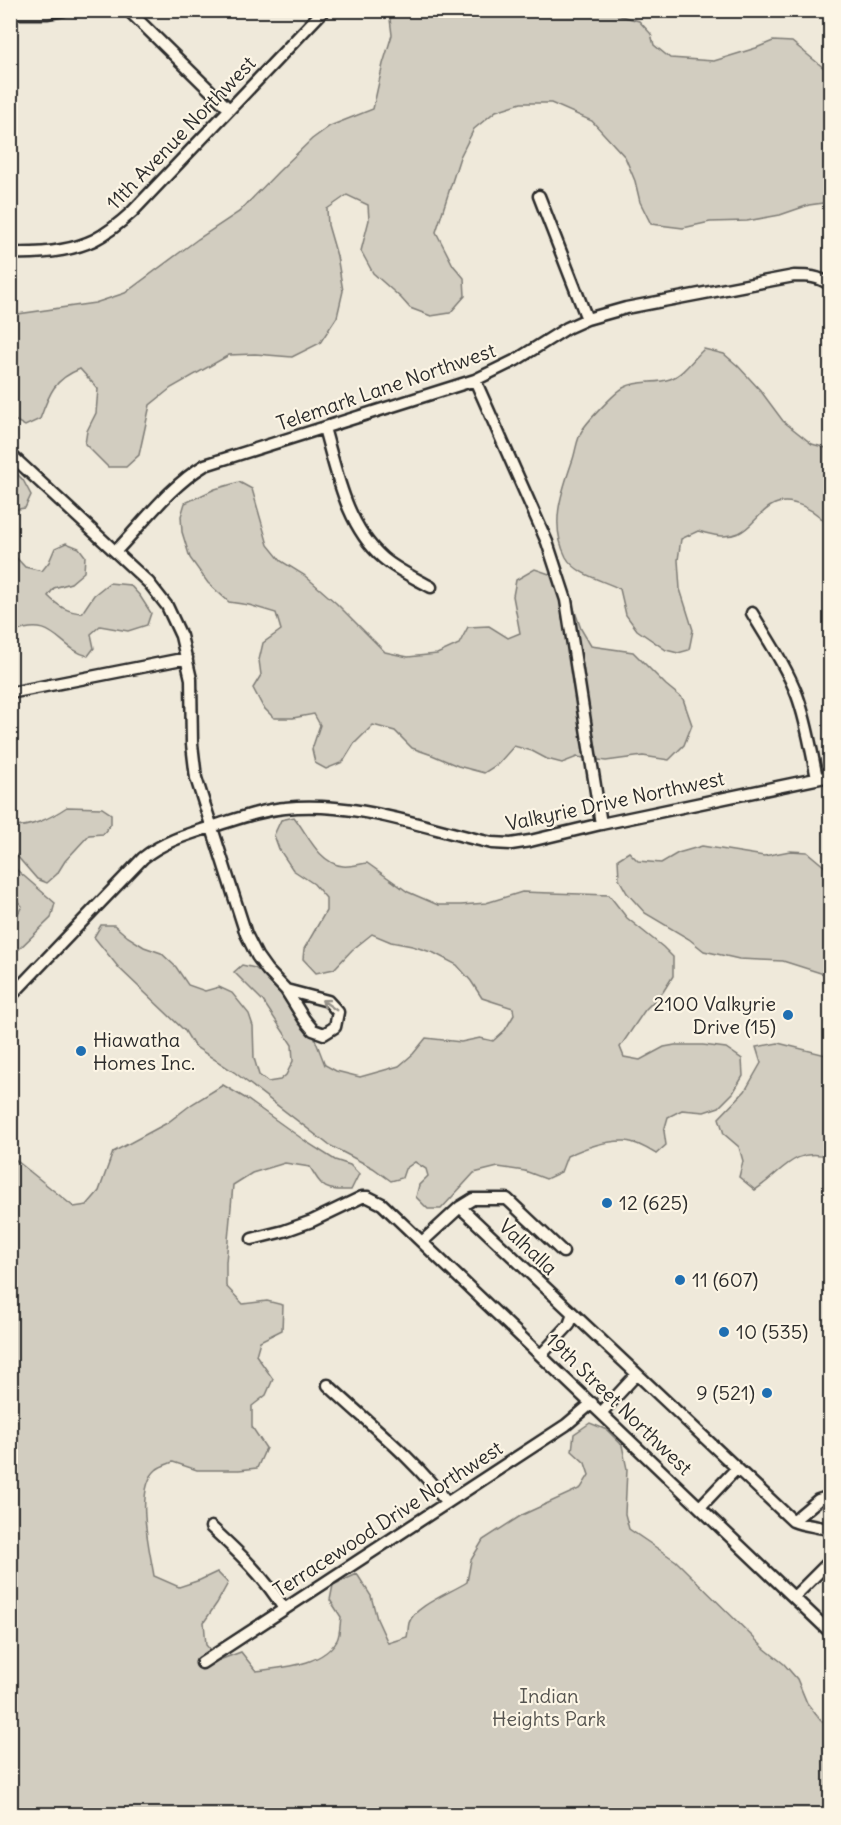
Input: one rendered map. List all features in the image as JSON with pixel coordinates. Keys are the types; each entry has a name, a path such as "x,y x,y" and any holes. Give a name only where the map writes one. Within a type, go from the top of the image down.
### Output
{"street":[{"path":"10,13 47,13 64,10"},
{"path":"128,10 229,109"},
{"name":"11th Avenue Northwest","path":"10,253 47,252 74,248 102,236 132,212 324,10"},
{"path":"538,195 587,319"},
{"name":"Telemark Lane Northwest","path":"116,551 173,489 205,465 475,380 516,360 567,328 587,319 626,309 794,276 824,279 831,285"},
{"path":"475,380 547,542 566,600 601,824"},
{"path":"324,428 347,506 364,538 391,564 431,587"},
{"path":"10,454 116,551 149,583 167,606 181,636 187,658 191,688 192,744 202,800 246,934 257,956 285,990 313,1030 324,1034 335,1027 338,1012 328,1001 285,990"},
{"path":"752,613 779,658 797,696 805,721 817,778"},
{"path":"10,693 187,658"},
{"name":"Valkyrie Drive Northwest","path":"10,997 148,854 165,843 260,812 301,807 360,811 492,843 511,844 831,776"},
{"name":"19th Street Northwest","path":"252,1239 312,1221 362,1197 368,1197 382,1204 831,1632"},
{"name":"Valhalla","path":"422,1242 460,1207 473,1199 507,1199 563,1252"},
{"name":"Valhalla","path":"460,1207 793,1521"},
{"path":"542,1355 569,1325 573,1314"},
{"path":"602,1413 637,1374"},
{"path":"328,1385 410,1461 447,1503"},
{"name":"Terracewood Drive Northwest","path":"202,1663 566,1425 592,1403"},
{"path":"700,1507 737,1468"},
{"path":"831,1496 818,1500 793,1521 802,1525 819,1526 831,1530"},
{"path":"211,1527 262,1578 284,1609"},
{"path":"794,1597 831,1562"}],"green space":[{"path":"399,10 612,11 639,21 651,34 654,45 670,58 714,61 773,41 792,42 830,73 830,202 747,221 710,222 683,228 651,224 640,202 635,181 625,157 592,121 551,103 521,103 496,111 474,129 460,157 436,232 453,265 464,278 465,296 450,313 431,316 410,308 373,273 361,251 369,220 368,205 347,195 327,209 328,225 337,256 343,291 337,317 320,343 292,357 255,354 229,355 171,388 150,405 139,455 126,467 108,467 85,444 87,431 96,413 98,389 80,369 64,378 54,388 40,419 25,426 11,418 11,315 95,303 125,293 239,212 312,139 330,126 373,109 392,35 390,19"},
{"path":"704,349 724,354 760,390 783,421 812,444 830,449 830,529 812,511 787,502 771,506 747,528 734,535 713,535 698,531 681,539 678,560 680,589 693,630 689,650 678,653 666,650 637,630 626,615 620,589 583,573 570,563 561,545 558,532 559,508 578,440 591,419 621,389 630,385 675,377"},
{"path":"11,468 23,480 31,495 25,508 11,510"},
{"path":"239,482 252,489 268,545 281,561 304,575 336,603 385,652 408,657 437,654 459,644 468,627 489,626 508,638 520,633 513,596 516,580 535,569 555,576 569,594 581,629 591,646 633,652 683,699 692,725 684,745 669,760 643,756 606,761 577,757 562,763 514,746 498,764 484,773 458,766 412,748 395,731 373,725 354,744 343,762 326,769 315,763 312,749 320,725 314,714 293,718 274,718 263,707 253,688 261,675 259,660 263,643 281,630 276,613 229,602 208,583 190,558 182,532 181,516 185,503 215,489"},
{"path":"66,543 79,548 85,556 84,572 71,583 54,588 48,596 63,608 82,613 94,595 109,583 130,585 151,613 147,625 128,631 100,626 91,634 94,648 88,656 69,647 47,630 28,628 15,632 11,629 11,552 25,567 42,571 55,548"},
{"path":"67,807 102,808 111,814 111,824 103,834 89,835 47,883 37,879 16,855 11,853 11,827 40,822"},
{"path":"294,817 314,847 327,860 343,866 367,863 408,892 438,905 486,903 522,892 609,895 627,918 673,957 673,976 663,992 645,1010 620,1047 624,1057 640,1060 664,1047 675,1045 726,1048 742,1059 743,1076 733,1093 719,1107 704,1112 682,1110 668,1117 664,1131 666,1145 656,1154 634,1143 619,1141 596,1145 567,1156 561,1172 546,1179 525,1171 498,1167 474,1173 441,1209 428,1209 416,1197 419,1185 428,1176 426,1169 415,1162 405,1169 402,1178 391,1181 373,1168 329,1145 234,1072 194,1046 185,1031 119,968 94,937 101,925 114,925 144,947 161,953 176,967 188,985 205,991 219,987 232,993 249,1014 253,1026 254,1058 259,1075 268,1082 280,1080 286,1075 293,1061 292,1045 263,1001 234,972 242,965 255,968 283,995 313,1034 325,1065 336,1071 360,1077 399,1066 426,1038 461,1042 480,1038 493,1041 505,1030 514,1015 513,1008 482,998 457,965 434,953 412,946 391,942 372,934 334,969 316,973 303,959 304,949 326,911 326,898 314,884 293,870 279,849 274,835 281,820"},
{"path":"702,846 764,856 790,851 807,852 825,867 830,867 830,976 783,961 739,959 704,951 689,939 645,913 627,893 619,879 618,859 629,852 638,861 661,863 678,853"},
{"path":"10,864 55,903 51,918 19,949 11,945 11,926 22,906 11,894"},
{"path":"778,1043 830,1056 830,1157 806,1155 797,1158 755,1190 739,1177 743,1161 739,1147 724,1134 719,1118 745,1091 761,1063 756,1047"},
{"name":"Indian Heights Park","path":"223,1085 308,1143 335,1160 350,1165 359,1174 351,1190 335,1190 322,1184 310,1167 285,1163 252,1173 233,1185 226,1286 243,1304 267,1301 283,1305 282,1330 260,1341 256,1355 273,1379 266,1395 252,1406 252,1427 266,1448 257,1468 197,1470 173,1462 162,1466 149,1479 145,1505 145,1521 154,1576 179,1587 217,1572 228,1583 204,1622 206,1645 219,1660 241,1652 256,1671 301,1664 312,1660 330,1649 339,1635 341,1617 330,1600 333,1585 357,1574 371,1596 377,1619 388,1643 407,1637 409,1623 418,1611 467,1582 471,1560 483,1540 522,1515 581,1488 589,1475 585,1463 572,1451 574,1434 590,1423 607,1430 622,1445 627,1469 625,1514 629,1529 676,1561 765,1649 784,1664 797,1679 807,1703 821,1721 830,1727 830,1814 11,1814 10,1153 74,1207 87,1205 99,1191 113,1152 167,1123"}],"place":[{"name":"2100 Valkyrie Drive (15)","path":"788,1015"},
{"name":"Hiawatha Homes Inc.","path":"81,1051"},
{"name":"12 (625)","path":"607,1203"},
{"name":"11 (607)","path":"680,1280"},
{"name":"10 (535)","path":"724,1332"},
{"name":"9 (521)","path":"767,1393"}]}
